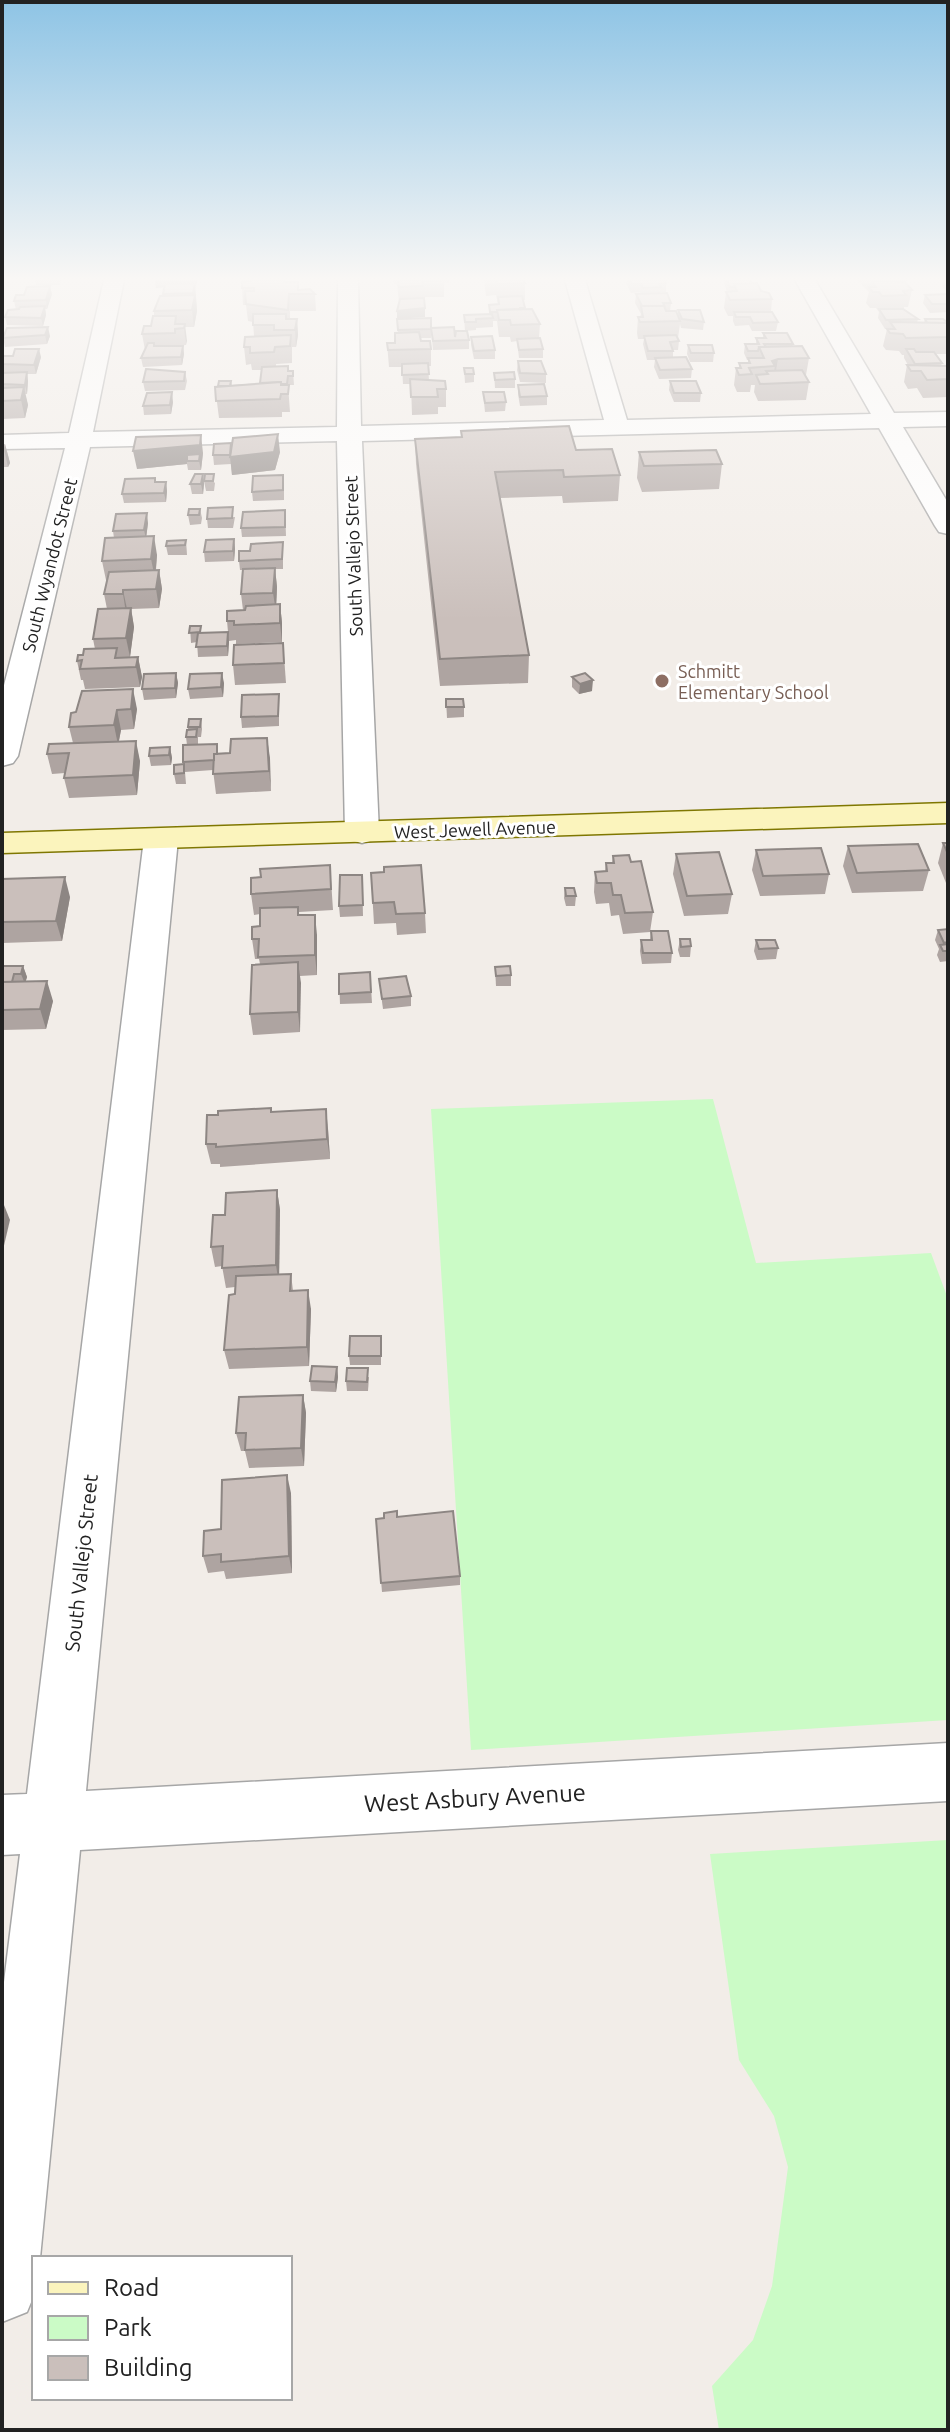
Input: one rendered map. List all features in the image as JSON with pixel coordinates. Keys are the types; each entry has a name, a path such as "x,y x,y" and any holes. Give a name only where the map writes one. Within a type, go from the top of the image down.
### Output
{"street":[{"name":"South Wyandot Street","path":"2,756 89,393"},
{"name":"South Vallejo Street","path":"349,393 362,833"},
{"path":"608,393 617,425"},
{"path":"869,393 948,526"},
{"path":"2,442 948,419"},
{"name":"West Jewell Avenue","path":"2,843 948,813"},
{"name":"South Vallejo Street","path":"2,2287 27,1824 161,839"},
{"name":"West Asbury Avenue","path":"27,1824 948,1772"}],"green space":[{"path":"713,1099 756,1263 931,1253 948,1299 948,1720 471,1750 431,1109"},
{"path":"948,1840 948,2430 719,2430 712,2386 753,2340 772,2286 788,2167 774,2116 739,2060 710,1854"}],"building":[{"path":"2,393 23,393 21,400 2,401"},
{"path":"147,393 172,393 170,405 143,406"},
{"path":"215,393 288,393 281,394 280,399 216,401"},
{"path":"411,393 438,393 438,397 411,397"},
{"path":"483,393 504,393 506,402 485,403"},
{"path":"519,393 546,393 547,396 520,397"},
{"path":"569,426 576,450 612,449 620,475 564,477 563,470 495,472 529,655 440,659 415,439 462,437 461,431"},
{"path":"278,434 274,452 230,457 233,438"},
{"path":"201,435 200,445 133,451 136,437"},
{"path":"231,443 230,455 213,455 214,444"},
{"path":"716,450 722,464 644,466 639,452"},
{"path":"200,454 199,461 187,461 187,455"},
{"path":"195,474 203,474 201,484 190,484"},
{"path":"205,474 214,474 213,481 204,481"},
{"path":"283,475 283,490 252,492 253,476"},
{"path":"155,478 155,482 166,482 164,493 122,494 125,479"},
{"path":"233,507 232,518 207,519 208,508"},
{"path":"189,509 200,509 199,515 188,515"},
{"path":"285,510 285,527 241,528 243,512"},
{"path":"147,513 144,530 113,531 116,514"},
{"path":"154,536 151,559 102,561 105,538"},
{"path":"234,539 233,551 204,552 206,540"},
{"path":"186,540 185,545 166,546 167,541"},
{"path":"283,542 282,559 239,561 239,551 250,551 251,544"},
{"path":"275,568 273,593 241,594 243,569"},
{"path":"159,570 156,589 104,594 109,572"},
{"path":"280,604 280,623 234,625 234,621 227,621 227,611 245,610 246,606"},
{"path":"131,608 126,638 93,639 98,609"},
{"path":"190,626 201,626 200,632 189,633"},
{"path":"228,632 227,646 196,647 198,633"},
{"path":"283,643 284,663 233,665 234,645"},
{"path":"117,648 115,658 138,657 136,667 80,669 82,660 77,661 78,655 83,655 84,649"},
{"path":"176,673 175,688 142,689 144,674"},
{"path":"222,673 221,687 188,689 190,674"},
{"path":"585,673 593,680 580,684 572,677"},
{"path":"133,689 131,709 117,710 114,725 69,727 71,713 76,712 82,691"},
{"path":"279,694 278,716 241,717 242,695"},
{"path":"446,699 463,699 464,707 446,707"},
{"path":"189,719 201,719 200,727 188,727"},
{"path":"197,729 196,737 186,737 187,730"},
{"path":"267,738 269,771 213,774 214,754 230,753 231,739"},
{"path":"136,741 133,775 64,778 69,753 47,754 49,744"},
{"path":"217,744 214,760 183,762 183,745"},
{"path":"170,747 169,755 149,756 150,748"},
{"path":"184,764 184,773 174,774 174,765"},
{"path":"918,844 929,870 857,873 848,846"},
{"path":"821,848 829,874 763,876 756,850"},
{"path":"719,852 732,894 687,896 676,854"},
{"path":"629,855 631,862 641,861 653,912 625,913 621,895 613,895 611,883 597,883 595,872 607,871 606,863 614,863 613,856"},
{"path":"330,865 331,889 251,894 251,878 261,877 260,869"},
{"path":"421,865 425,913 396,914 394,902 373,903 371,873 384,872 384,867"},
{"path":"340,875 362,875 363,905 339,906"},
{"path":"65,877 56,921 2,922 2,879"},
{"path":"565,888 574,888 576,896 566,896"},
{"path":"298,907 298,915 315,915 315,955 258,957 259,939 252,939 252,927 260,926 260,908"},
{"path":"948,929 948,942 944,943 938,930"},
{"path":"651,931 668,931 672,953 643,953 641,940 652,940"},
{"path":"680,939 690,939 691,946 681,947"},
{"path":"756,940 775,940 778,948 759,949"},
{"path":"948,944 948,951 943,951 940,945"},
{"path":"298,962 298,1012 250,1014 252,965"},
{"path":"2,966 23,966 21,974 14,974 12,982 2,982"},
{"path":"510,966 511,975 496,976 495,967"},
{"path":"370,972 371,992 339,994 339,974"},
{"path":"406,976 411,996 382,999 379,979"},
{"path":"47,981 40,1009 2,1010 2,982"},
{"path":"271,1108 271,1112 326,1109 327,1139 216,1147 216,1144 206,1144 207,1115 218,1115 218,1111"},
{"path":"277,1190 276,1265 222,1268 223,1246 211,1247 213,1215 225,1215 226,1193"},
{"path":"291,1274 290,1291 308,1290 307,1347 224,1350 229,1295 235,1294 236,1276"},
{"path":"350,1336 381,1336 381,1356 349,1356"},
{"path":"312,1366 337,1367 335,1382 310,1381"},
{"path":"347,1368 368,1368 367,1382 346,1381"},
{"path":"303,1395 301,1448 245,1450 246,1433 236,1433 239,1397"},
{"path":"287,1475 289,1556 221,1562 221,1554 203,1556 204,1531 221,1529 222,1480"},
{"path":"397,1511 397,1517 453,1511 460,1576 381,1583 376,1519 384,1518 384,1513"}],"place":[{"name":"Schmitt Elementary School","path":"662,681"}]}
